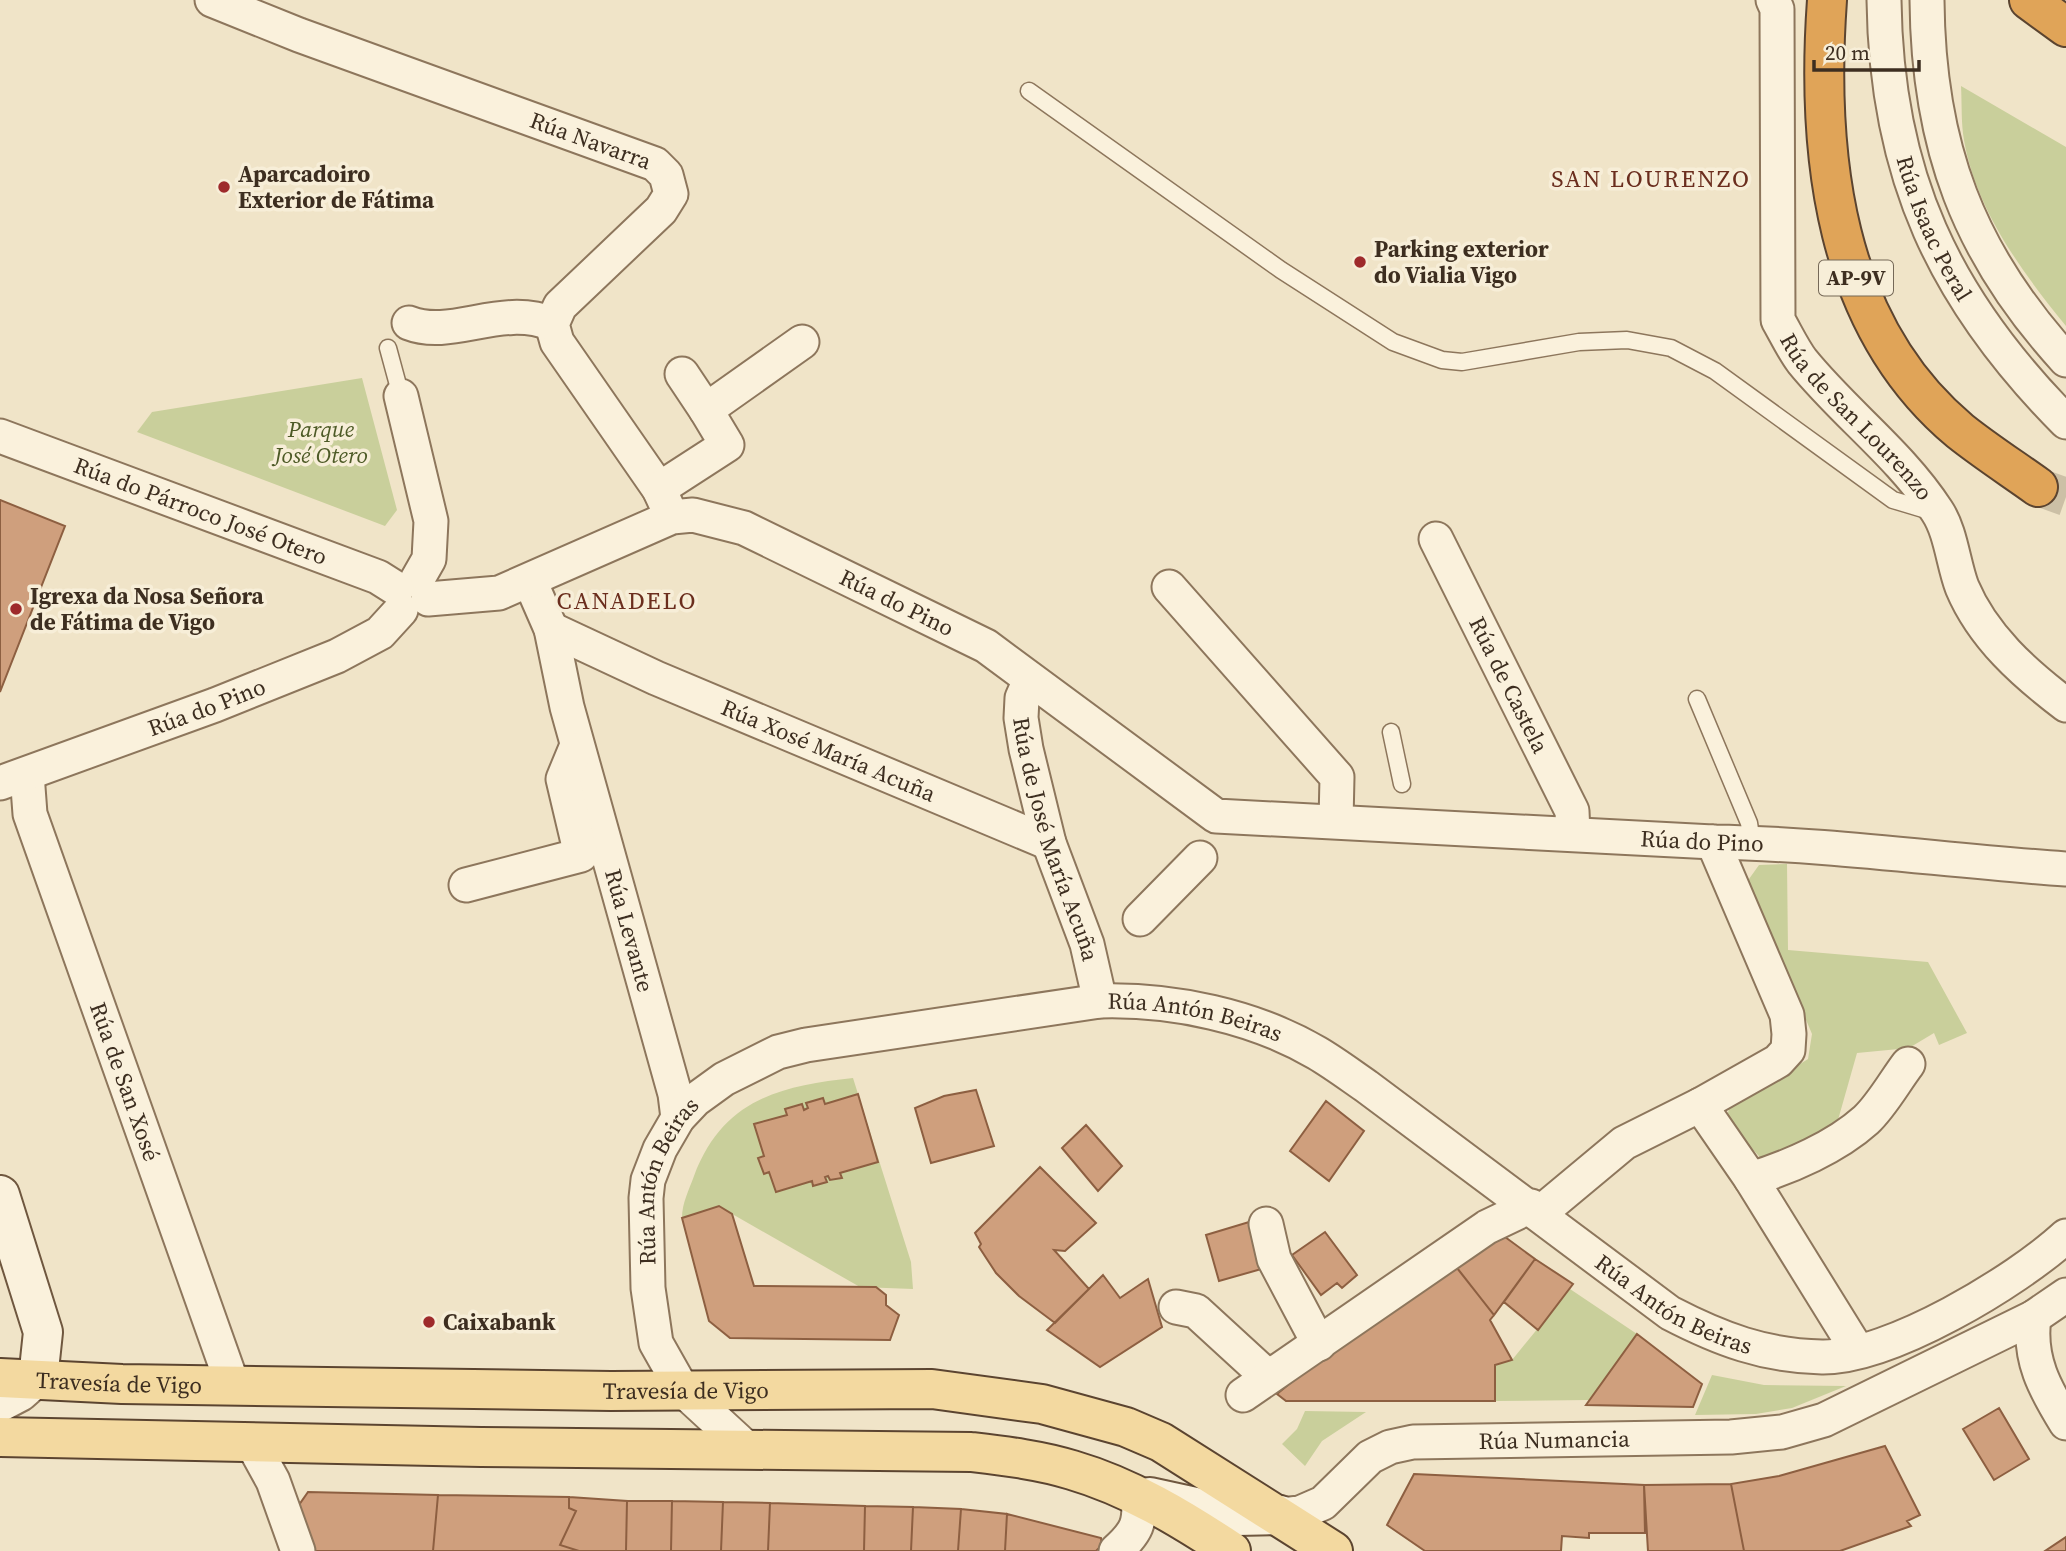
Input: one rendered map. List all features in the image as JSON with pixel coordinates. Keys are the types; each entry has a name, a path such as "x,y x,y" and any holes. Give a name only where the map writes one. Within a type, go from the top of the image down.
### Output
{"highway":[{"name":"AP-9V","path":"1827,0 1823,63 1829,179 1849,264 1882,336 1918,387 1959,430 2038,487"},
{"path":"2029,0 2066,27"}],"main road":[{"name":"Travesía de Vigo","path":"0,1378 233,1386 611,1391 932,1389 1042,1404 1091,1415 1161,1442 1333,1551"},
{"path":"0,1437 481,1447 746,1447 971,1452 1071,1469 1138,1495 1231,1551"}],"street":[{"name":"Rúa Navarra","path":"212,0 299,35 655,164 666,175 671,194 661,210 560,306 552,324"},
{"name":"Rúa de San Lourenzo","path":"1773,0 1777,9 1778,320 1802,361 1894,454 1939,514 1962,586 1975,612 2027,675 2065,704"},
{"name":"Rúa Isaac Peral","path":"1884,0 1889,95 1898,141 1921,213 1970,308 2004,354 2066,422"},
{"name":"Rúa Isaac Peral","path":"1927,0 1927,46 1933,92 1961,200 2006,288 2066,360"},
{"path":"409,323 425,329 503,317 533,316 552,324 557,342 666,503 727,445 682,374"},
{"path":"706,410 802,342"},
{"name":"Rúa do Pino","path":"14,779 337,656 380,633 411,594 429,559 431,521 401,396"},
{"name":"Rúa do Párroco José Otero","path":"0,436 378,577 411,594"},
{"name":"Rúa do Pino","path":"411,594 499,593 530,582 666,503 693,515 744,528 986,646 1216,816 1713,842 1786,843 1954,861 2066,869"},
{"name":"Rúa de Castela","path":"1436,539 1572,811 1573,834"},
{"name":"Rúa Levante","path":"530,582 551,629 564,695 675,1094 678,1118"},
{"path":"1169,587 1337,777 1336,821"},
{"name":"Rúa Xosé María Acuña","path":"551,629 608,656 1049,843"},
{"path":"564,695 572,677 585,662 608,656"},
{"name":"Rúa de José María Acuña","path":"1030,680 1022,698 1021,718 1049,843 1087,944 1100,1001"},
{"name":"Rúa Levante","path":"466,885 581,855 563,779 577,745"},
{"name":"Rúa de San Xosé","path":"14,779 30,814 233,1386"},
{"path":"1176,1307 1196,1311 1256,1386 1487,1227 1535,1210 1624,1143 1700,1105 1778,1061 1788,1050 1787,1015 1713,842"},
{"path":"1140,919 1200,858"},
{"name":"Rúa Antón Beiras","path":"746,1447 682,1389 656,1343 648,1288 646,1198 648,1180 660,1149 678,1118 695,1100 724,1079 778,1052 1100,1001 1166,1003 1272,1031 1317,1053 1535,1210 1671,1313 1715,1336 1746,1348 1780,1353 1825,1357 1894,1341 1948,1316 1994,1288 2044,1256 2066,1236"},
{"path":"1751,1179 1776,1171 1838,1140 1867,1119 1908,1064"},
{"path":"1700,1105 1751,1179 1857,1350"},
{"path":"0,1195 43,1332 38,1379 21,1394 0,1405"},
{"path":"1266,1224 1274,1259 1320,1343"},
{"name":"Rúa Numancia","path":"1138,1495 1237,1516 1280,1515 1300,1513 1324,1503 1370,1457 1390,1447 1413,1442 1731,1437 1782,1432 1824,1420 2034,1317 2066,1295"},
{"path":"2034,1317 2031,1350 2044,1388 2066,1423"},
{"path":"611,1391 643,1373 651,1363 656,1343"},
{"path":"251,1441 273,1481 298,1551"},
{"path":"1116,1551 1129,1539 1140,1518 1138,1495"}],"lane":[{"path":"1029,91 1281,270 1393,342 1442,360 1462,362 1579,342 1627,340 1671,348 1715,371 1894,500 1939,514"},
{"path":"388,348 401,396"},
{"path":"1697,699 1749,823 1752,843"},
{"path":"1391,732 1402,783"}],"green space":[{"path":"1961,86 2066,147 2066,326 2003,239 1979,191 1964,140"},
{"name":"Parque José Otero","path":"362,378 397,510 385,526 137,432 152,412"},
{"path":"1787,864 1788,950 1928,962 1967,1033 1939,1045 1934,1033 1909,1048 1857,1053 1836,1127 1768,1166 1726,1120 1729,1109 1808,1059 1812,1034 1779,955 1744,886 1759,865"},
{"path":"853,1078 911,1262 913,1289 860,1287 720,1207 682,1218 686,1197 706,1150 721,1129 738,1113 778,1092"},
{"path":"1570,1289 1637,1334 1589,1400 1495,1401 1495,1365 1512,1360"},
{"path":"1712,1375 1764,1385 1846,1386 1792,1408 1756,1414 1695,1415"},
{"path":"1305,1411 1366,1412 1322,1441 1305,1466 1282,1444 1297,1429"}],"building":[{"name":"Igrexa da Nosa Señora de Fátima de Vigo","path":"0,500 65,526 0,692"},
{"path":"976,1090 994,1146 931,1163 915,1108 944,1096"},
{"path":"858,1094 878,1162 840,1173 842,1178 830,1180 828,1176 825,1177 827,1182 813,1186 812,1181 776,1192 769,1172 764,1174 758,1158 764,1156 754,1124 787,1115 785,1109 802,1104 804,1110 808,1108 806,1103 823,1098 825,1104"},
{"path":"1326,1101 1364,1131 1329,1181 1290,1151"},
{"path":"1086,1125 1122,1166 1098,1191 1062,1148"},
{"path":"1040,1167 1096,1223 1065,1251 1054,1250 1089,1289 1055,1323 1019,1296 996,1273 979,1247 981,1244 975,1233"},
{"path":"719,1206 732,1214 754,1286 876,1287 886,1295 886,1305 899,1315 890,1340 730,1338 709,1321 682,1218"},
{"path":"1259,1219 1272,1266 1219,1281 1206,1235"},
{"path":"1325,1232 1357,1275 1342,1288 1337,1283 1321,1295 1292,1255"},
{"path":"1501,1234 1535,1259 1494,1315 1454,1264"},
{"path":"1535,1259 1573,1284 1538,1330 1504,1302"},
{"path":"1453,1263 1494,1315 1490,1320 1512,1360 1495,1365 1495,1401 1286,1401 1277,1394 1375,1313"},
{"path":"1103,1275 1120,1298 1148,1279 1162,1327 1100,1367 1047,1330"},
{"path":"1637,1334 1702,1384 1693,1407 1586,1405"},
{"path":"1999,1408 2029,1459 1994,1480 1963,1429"},
{"path":"1885,1446 1920,1515 1907,1521 1911,1526 1840,1551 1744,1551 1731,1484 1779,1476"},
{"path":"1414,1474 1644,1485 1645,1533 1589,1533 1589,1538 1562,1536 1561,1551 1425,1551 1387,1525"},
{"path":"1731,1484 1744,1551 1648,1551 1644,1485"},
{"path":"308,1492 438,1495 433,1551 315,1551 299,1505"},
{"path":"438,1495 569,1497 569,1508 576,1511 560,1545 579,1551 433,1551"},
{"path":"569,1497 627,1501 626,1551 579,1551 560,1545 576,1511 569,1508"},
{"path":"627,1501 672,1501 671,1551 626,1551"},
{"path":"672,1501 723,1502 721,1551 671,1551"},
{"path":"723,1502 770,1503 768,1551 721,1551"},
{"path":"770,1503 865,1506 864,1551 768,1551"},
{"path":"865,1506 913,1507 911,1551 864,1551"},
{"path":"913,1507 961,1509 958,1551 911,1551"},
{"path":"961,1509 1007,1514 1005,1551 958,1551"},
{"path":"1007,1514 1101,1538 1102,1545 1096,1551 1005,1551"},
{"path":"2066,1537 2066,1551 2045,1551"}],"tunnel":[{"path":"2038,487 2066,497"}],"place":[{"name":"Aparcadoiro Exterior de Fátima","path":"224,187"},
{"name":"Parking exterior do Vialia Vigo","path":"1360,262"},
{"name":"Igrexa da Nosa Señora de Fátima de Vigo","path":"16,609"},
{"name":"Caixabank","path":"429,1322"}],"district":[{"name":"SAN LOURENZO","path":"1651,179"},
{"name":"CANADELO","path":"627,601"}]}
